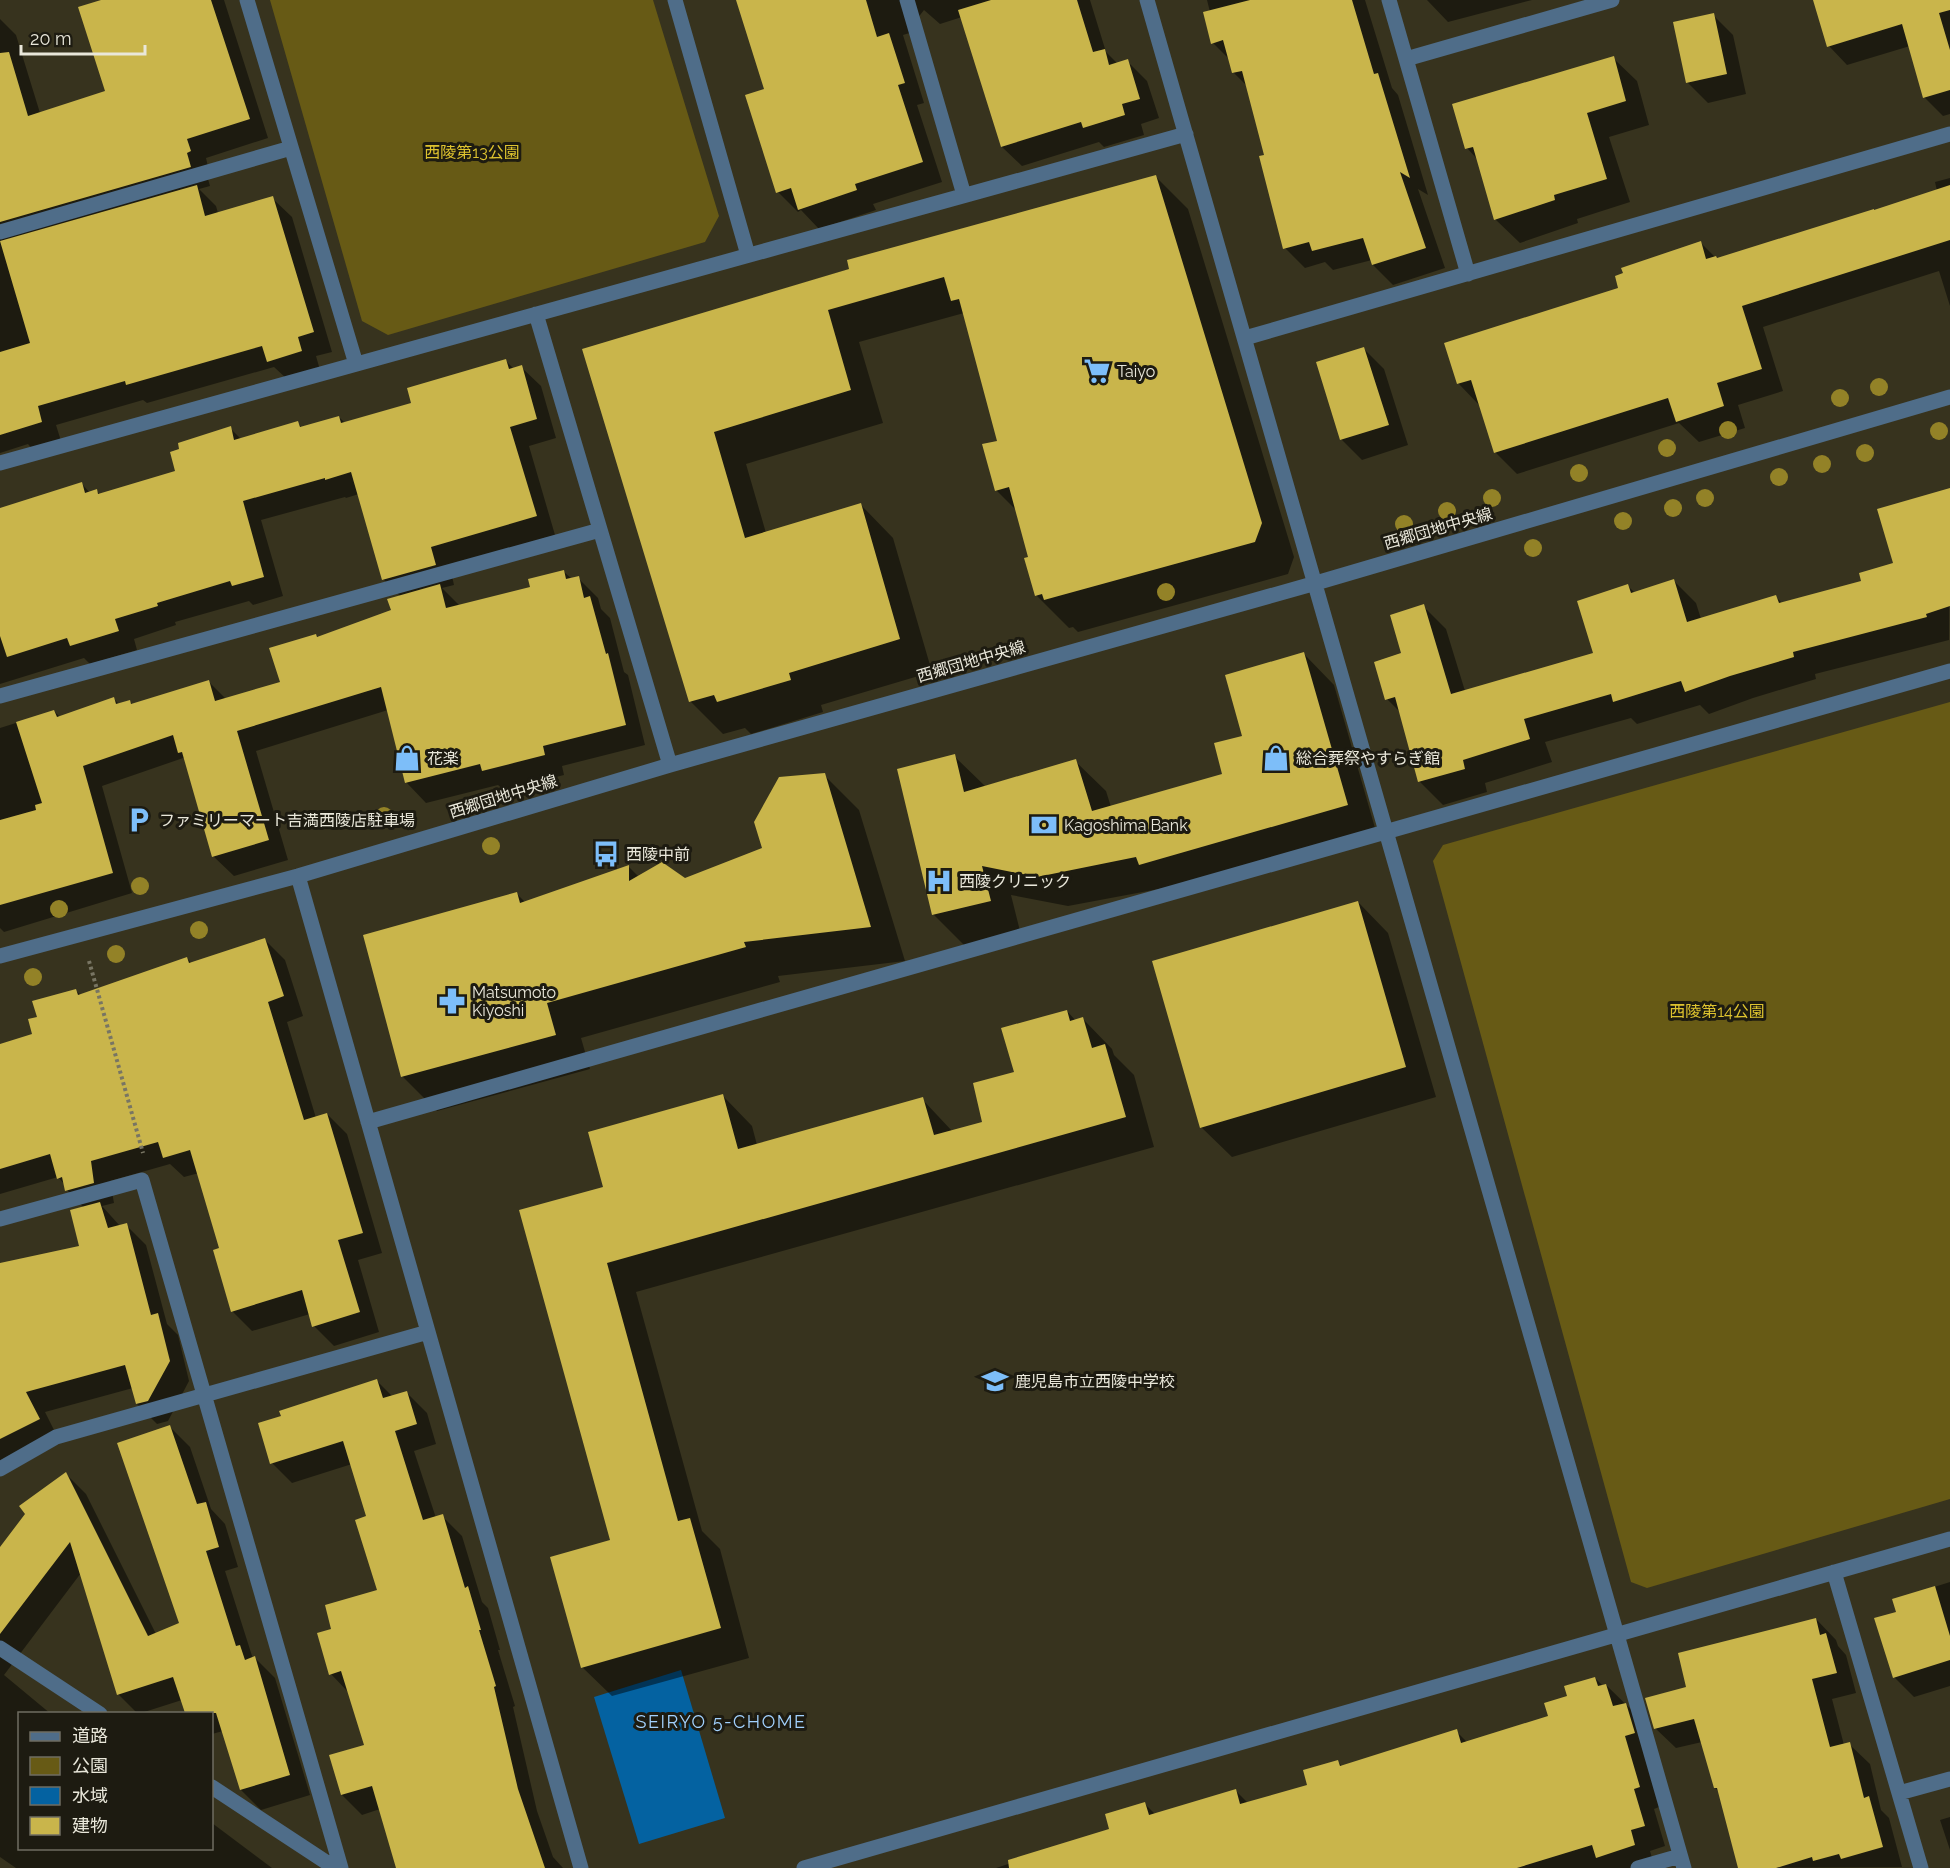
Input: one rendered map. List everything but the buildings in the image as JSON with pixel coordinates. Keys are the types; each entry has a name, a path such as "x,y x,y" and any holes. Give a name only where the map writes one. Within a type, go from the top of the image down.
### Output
{"street":[{"path":"247,0 356,364"},
{"path":"675,0 748,255"},
{"path":"907,0 964,195"},
{"path":"1147,0 1682,1862 1638,1868"},
{"path":"1389,0 1468,274"},
{"path":"1406,59 1612,0"},
{"path":"0,463 1186,134"},
{"path":"1245,338 1950,134"},
{"path":"0,232 291,148"},
{"path":"536,314 670,765"},
{"name":"西郷団地中央線","path":"0,956 298,876 670,765 1316,583 1950,397"},
{"path":"0,696 600,530"},
{"path":"368,1122 1950,671"},
{"path":"298,876 581,1868"},
{"path":"0,1219 142,1180 341,1868"},
{"path":"0,1469 56,1437 428,1332"},
{"path":"804,1868 1950,1539"},
{"path":"1834,1572 1922,1868"},
{"path":"0,1648 98,1712"},
{"path":"1899,1793 1950,1779"},
{"path":"213,1788 335,1868"}],"path":[{"path":"82,934 144,1158 142,1180"}],"green space":[{"name":"西陵第13公園","path":"270,0 653,0 719,216 705,242 388,335 362,321"},
{"name":"西陵第14公園","path":"1950,702 1950,1499 1647,1588 1631,1582 1433,861 1443,845"}],"water":[{"path":"681,1670 725,1818 639,1844 594,1697"}],"place":[{"name":"Taiyo","path":"1097,371"},
{"name":"花楽","path":"407,758"},
{"name":"総合葬祭やすらぎ館","path":"1276,758"},
{"name":"ファミリーマート吉満西陵店駐車場","path":"139,820"},
{"name":"Kagoshima Bank","path":"1044,825"},
{"name":"西陵中前","path":"606,854"},
{"name":"西陵クリニック","path":"939,881"},
{"name":"Matsumoto Kiyoshi","path":"452,1001"},
{"name":"鹿児島市立西陵中学校","path":"995,1381"}],"district":[{"name":"SEIRYO 5-CHOME","path":"721,1722"}]}
